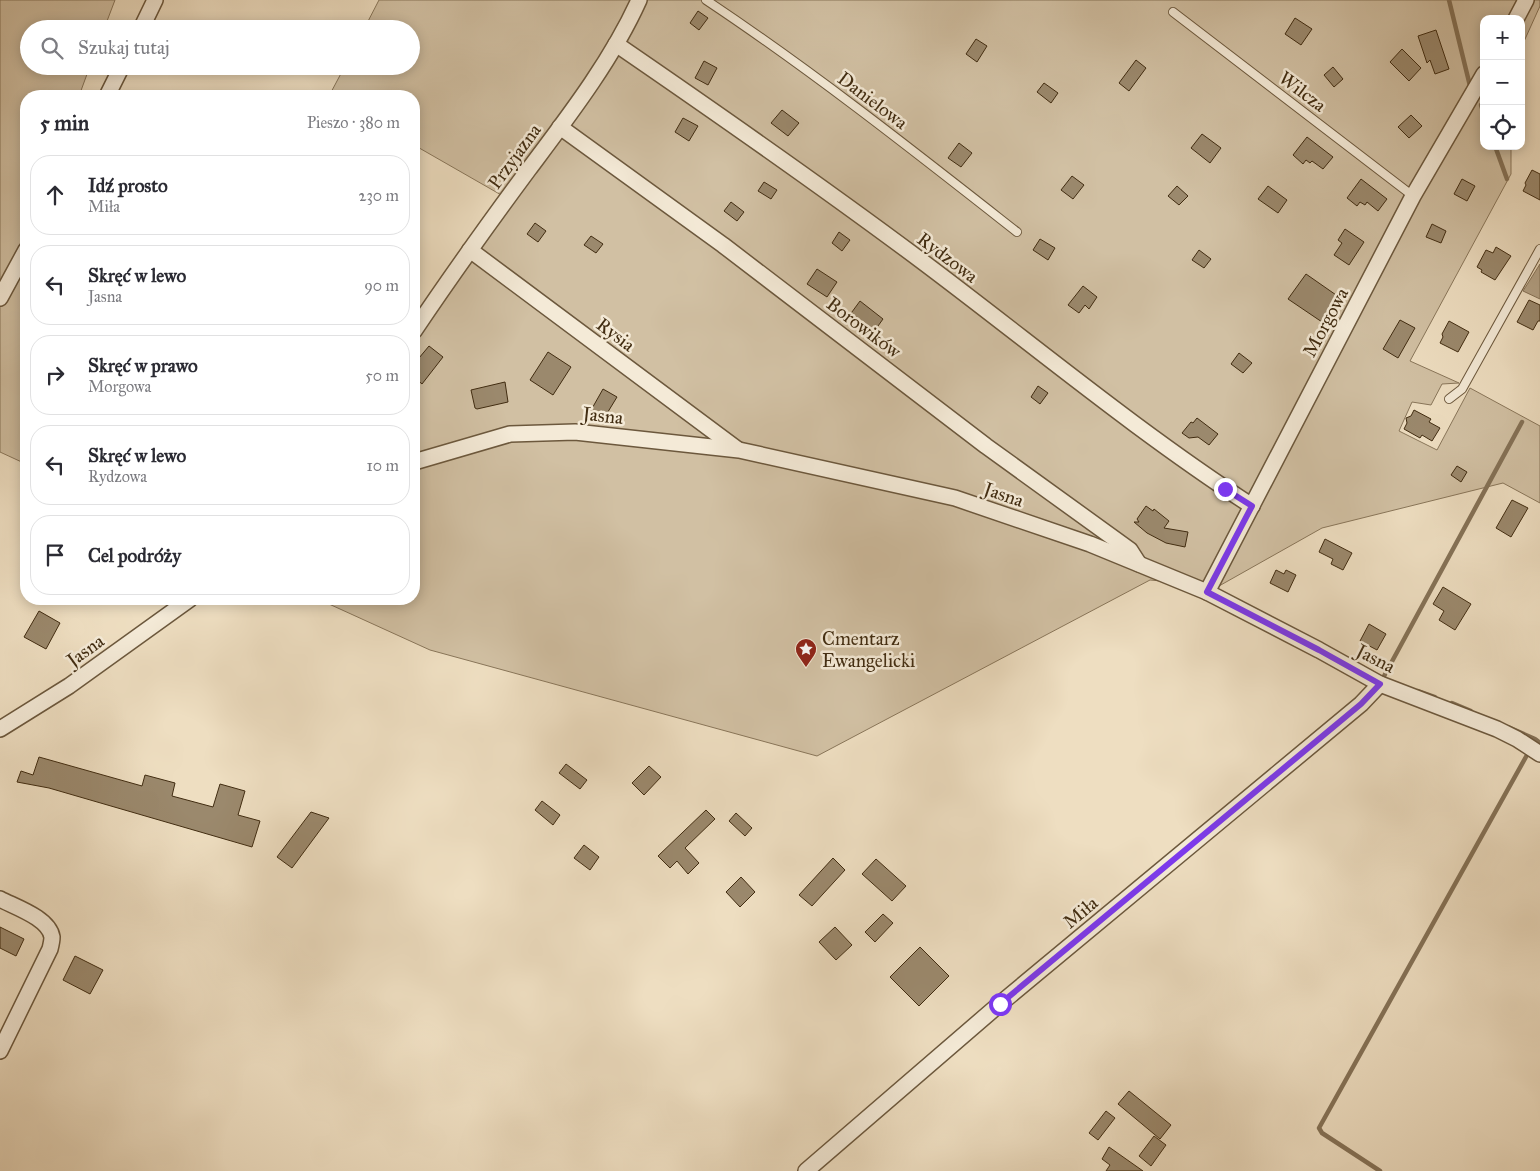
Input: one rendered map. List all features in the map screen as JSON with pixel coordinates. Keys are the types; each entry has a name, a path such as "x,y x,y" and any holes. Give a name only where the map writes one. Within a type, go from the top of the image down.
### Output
{"street":[{"path":"145,20 155,0"},
{"name":"Przyjazna","path":"420,322 560,127 616,44 639,0"},
{"path":"1518,15 1526,0"},
{"name":"Rydzowa","path":"616,44 760,143 920,259 1078,383 1225,489 1252,506"},
{"path":"110,90 118,75"},
{"name":"Morgowa","path":"1207,592 1414,196 1480,81"},
{"name":"Borowików","path":"560,127 724,244 986,446 1130,550 1140,564"},
{"name":"Rysia","path":"470,250 739,450"},
{"path":"0,298 20,261"},
{"name":"Jasna","path":"420,460 510,434 575,432 739,450 955,498 1090,544 1207,592 1380,684 1497,729 1540,754"},
{"name":"Jasna","path":"0,729 69,686 182,605"},
{"name":"Miła","path":"806,1171 1000,1004 1361,704 1380,684"},
{"path":"0,900 37,918 47,926 52,936 50,949 0,1051"}],"lane":[{"name":"Danielowa","path":"706,0 757,34 893,135 1017,232"},
{"name":"Wilcza","path":"1173,12 1414,196"},
{"path":"1449,399 1462,389 1540,249"}],"shaded area":[{"path":"0,0 115,0 107,20 20,20 20,75 87,75 81,90 20,90 20,461 0,452"},
{"path":"379,0 1540,0 1540,6 1525,39 1525,15 1480,15 1480,150 1511,150 1511,174 1410,361 1459,383 1442,384 1431,405 1412,402 1399,431 1437,450 1470,388 1540,426 1540,503 1503,483 1322,528 1219,586 1150,580 817,756 430,650 331,605 420,605 420,311 503,196 420,148 420,90 332,90 340,75 420,75 420,20 369,20"},
{"path":"1540,264 1540,299 1523,291"}],"building":[{"path":"698,11 708,18 699,30 690,23"},
{"path":"1295,18 1312,29 1301,45 1285,34"},
{"path":"1436,30 1449,69 1435,74 1430,60 1427,63 1418,36"},
{"path":"976,39 987,46 977,62 966,54"},
{"path":"1402,49 1421,68 1409,81 1390,62"},
{"path":"1136,60 1146,68 1129,91 1119,83"},
{"path":"704,61 717,68 708,85 695,78"},
{"path":"1333,67 1343,79 1334,87 1324,75"},
{"path":"1044,83 1058,93 1051,103 1037,92"},
{"path":"782,110 799,123 788,136 771,123"},
{"path":"1411,115 1422,126 1409,138 1398,127"},
{"path":"683,118 698,126 689,141 675,132"},
{"path":"1202,134 1221,148 1210,163 1191,148"},
{"path":"1307,137 1333,157 1323,169 1312,161 1310,163 1306,160 1303,164 1293,155"},
{"path":"959,143 972,153 961,167 948,158"},
{"path":"1532,170 1540,174 1540,200 1523,191"},
{"path":"1072,176 1084,185 1073,199 1061,190"},
{"path":"1361,179 1387,199 1378,211 1367,202 1365,205 1360,202 1357,206 1347,198"},
{"path":"1462,179 1475,186 1467,201 1454,194"},
{"path":"764,182 777,190 771,199 758,191"},
{"path":"1177,186 1188,196 1179,205 1168,196"},
{"path":"1268,186 1287,200 1278,213 1258,199"},
{"path":"731,202 744,212 737,221 724,211"},
{"path":"535,223 546,231 538,242 527,234"},
{"path":"1432,224 1446,231 1441,243 1426,237"},
{"path":"1345,229 1364,242 1349,265 1334,255 1342,243 1338,240"},
{"path":"839,232 850,240 842,251 832,243"},
{"path":"591,236 603,244 596,253 584,245"},
{"path":"1040,239 1055,248 1048,260 1033,250"},
{"path":"1496,247 1511,256 1495,280 1481,272 1482,270 1477,267 1486,250 1493,253"},
{"path":"1199,250 1211,259 1204,268 1192,260"},
{"path":"817,269 837,282 827,297 807,284"},
{"path":"1306,274 1339,297 1322,322 1288,299"},
{"path":"1083,286 1097,297 1089,309 1085,305 1079,313 1068,305"},
{"path":"1529,300 1540,305 1540,321 1538,321 1533,330 1517,322"},
{"path":"860,301 883,319 873,333 849,316"},
{"path":"1400,320 1415,328 1398,358 1383,349"},
{"path":"1449,321 1469,332 1458,352 1440,343 1443,337 1442,334"},
{"path":"429,346 443,357 422,384 420,382 420,357"},
{"path":"548,352 571,367 553,395 530,380"},
{"path":"1239,353 1252,363 1243,373 1231,364"},
{"path":"505,382 508,402 475,408 471,390"},
{"path":"1038,386 1048,393 1040,404 1031,397"},
{"path":"603,389 617,397 603,420 590,412"},
{"path":"1414,410 1431,419 1429,422 1440,428 1432,441 1422,435 1420,438 1404,429 1407,423 1406,418 1411,416"},
{"path":"1197,418 1218,434 1209,445 1198,437 1189,438 1182,433"},
{"path":"1457,466 1467,472 1461,482 1451,475"},
{"path":"1512,500 1528,508 1511,537 1496,528"},
{"path":"1146,506 1153,511 1154,509 1169,521 1164,528 1188,532 1185,547 1166,543 1147,533 1134,522 1139,522 1137,519"},
{"path":"1325,539 1352,553 1343,570 1331,564 1333,559 1319,552"},
{"path":"1276,570 1284,574 1286,570 1296,575 1288,592 1270,583"},
{"path":"1443,587 1471,604 1455,630 1439,620 1444,611 1433,604"},
{"path":"39,611 60,623 46,649 24,637"},
{"path":"1369,624 1386,634 1377,650 1360,641"},
{"path":"39,757 142,786 145,775 175,783 172,796 213,807 220,784 245,791 238,815 260,821 252,847 49,788 17,782 21,771 33,775"},
{"path":"566,764 587,780 580,789 559,773"},
{"path":"649,766 661,777 644,795 632,783"},
{"path":"542,801 560,815 553,825 535,810"},
{"path":"706,810 715,819 685,848 699,863 688,874 677,861 670,868 658,856"},
{"path":"311,812 329,818 292,868 277,857"},
{"path":"736,813 752,828 745,836 729,821"},
{"path":"584,845 599,857 590,870 574,858"},
{"path":"833,858 845,870 812,906 799,895"},
{"path":"876,859 906,886 892,901 862,874"},
{"path":"741,877 755,892 740,907 726,892"},
{"path":"883,914 893,923 875,942 865,932"},
{"path":"0,927 24,939 16,956 0,948"},
{"path":"835,927 852,945 836,960 819,942"},
{"path":"920,947 949,976 919,1006 890,977"},
{"path":"75,956 103,970 90,994 63,980"},
{"path":"1129,1091 1171,1125 1160,1139 1118,1104"},
{"path":"1106,1111 1115,1118 1098,1140 1089,1133"},
{"path":"1154,1136 1166,1145 1151,1166 1139,1156"},
{"path":"1109,1147 1143,1171 1106,1171 1110,1165 1102,1159"}],"waterway":[{"path":"1449,0 1470,86"},
{"path":"1496,150 1507,179"},
{"path":"1383,678 1522,422"},
{"path":"1418,691 1435,697"},
{"path":"1452,703 1471,711"},
{"path":"1508,727 1540,743"},
{"path":"1380,1171 1322,1133 1319,1128 1527,755"}],"place":[{"name":"Cmentarz Ewangelicki","path":"806,668"}],"route":[{"path":"1000,1004 1361,704 1380,684 1207,592 1252,506 1225,489"}]}
